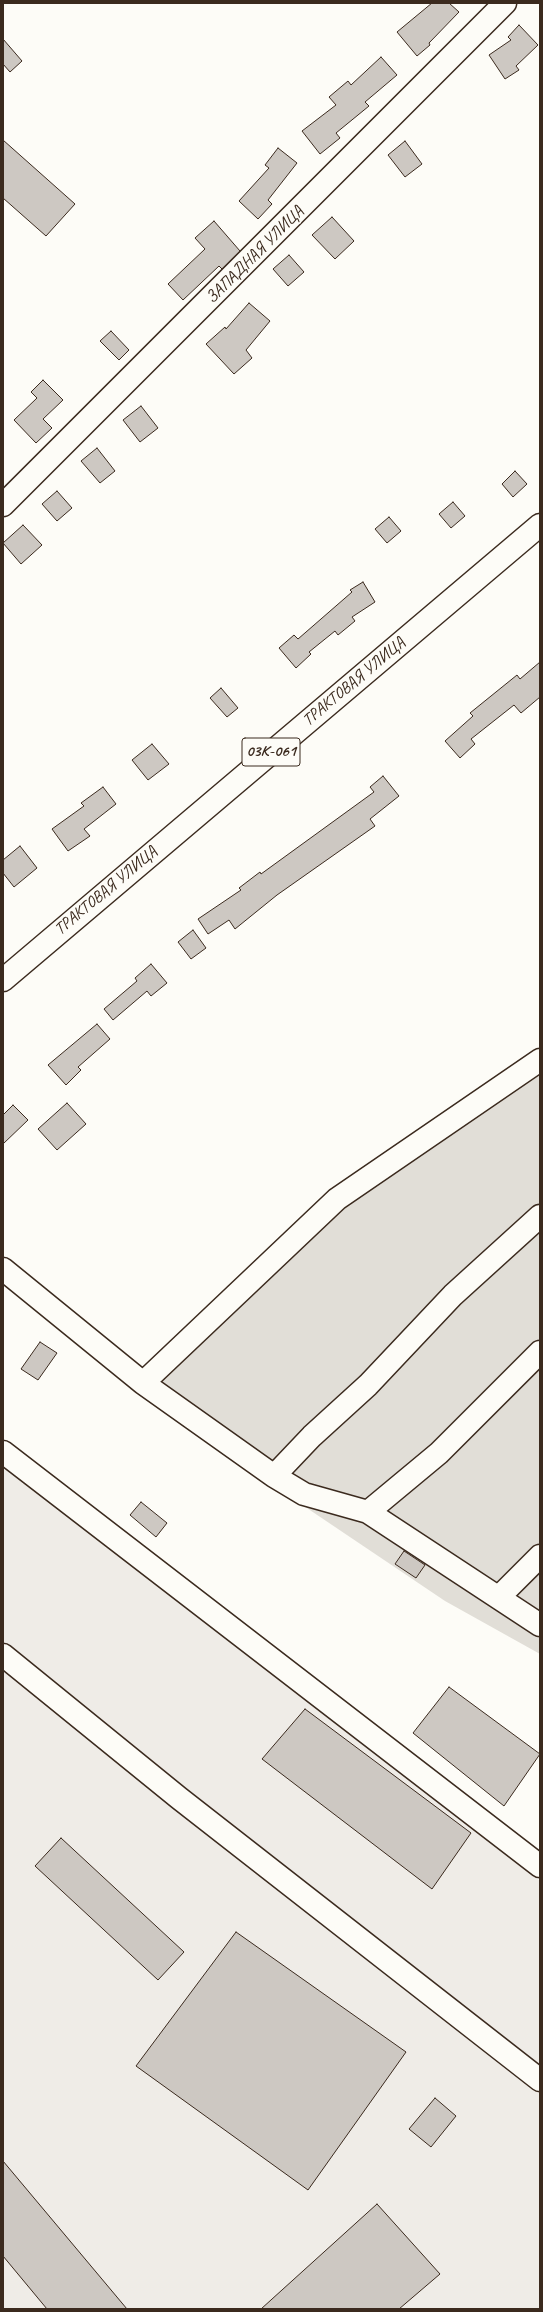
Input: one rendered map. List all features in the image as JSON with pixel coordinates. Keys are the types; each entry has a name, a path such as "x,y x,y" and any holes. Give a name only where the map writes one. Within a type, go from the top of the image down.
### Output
{"street":[{"name":"ЗАПАДНАЯ УЛИЦА","path":"3,505 505,3"},
{"name":"ТРАКТОВАЯ УЛИЦА","path":"3,980 540,525"},
{"path":"143,1383 337,1199 540,1060"},
{"path":"274,1476 312,1436 368,1385 453,1295 540,1216"},
{"path":"3,1269 143,1383 274,1476 304,1494 368,1512 540,1625"},
{"path":"368,1512 439,1454 540,1352"},
{"path":"3,1452 540,1866"},
{"path":"499,1597 540,1556"},
{"path":"3,1655 179,1798 540,2080"}],"shaded area":[{"path":"540,1055 540,1654 445,1601 130,1389 171,1347 333,1196"},
{"path":"3,1464 540,1881 540,2309 3,2309"}],"building":[{"path":"432,3 449,3 459,12 429,43 430,45 417,56 397,32"},
{"path":"519,25 538,45 516,66 519,70 505,79 489,55 511,40 508,37"},
{"path":"3,39 22,61 10,72 3,64"},
{"path":"381,57 397,75 365,102 369,106 336,133 340,138 320,154 302,131 336,105 329,97 348,81 351,85"},
{"path":"3,140 75,204 46,236 3,198"},
{"path":"405,141 422,164 405,177 388,155"},
{"path":"278,148 297,163 268,200 272,204 258,219 239,201 269,168 265,165"},
{"path":"332,217 354,241 335,259 312,235"},
{"path":"214,221 240,251 222,269 219,266 183,300 168,284 205,249 195,238"},
{"path":"289,255 304,272 288,286 273,269"},
{"path":"249,303 270,321 246,350 252,358 234,374 206,344 225,327 226,329"},
{"path":"111,331 129,350 119,360 100,341"},
{"path":"43,380 63,400 43,419 52,428 36,443 14,420 37,398 31,392"},
{"path":"141,406 158,428 140,442 123,420"},
{"path":"97,448 115,471 100,483 81,461"},
{"path":"515,471 527,484 513,497 502,484"},
{"path":"57,491 72,508 57,521 42,504"},
{"path":"453,502 465,516 451,528 439,514"},
{"path":"389,517 401,531 387,543 375,529"},
{"path":"23,525 42,545 21,564 3,543"},
{"path":"363,582 375,602 352,617 355,621 338,635 335,631 309,652 311,654 296,668 279,648 294,635 298,639 352,592 350,590"},
{"path":"540,662 540,697 521,713 514,705 471,739 475,744 460,758 445,741 473,716 470,713 517,675 520,679"},
{"path":"221,688 238,708 227,717 210,698"},
{"path":"152,744 169,764 148,780 132,760"},
{"path":"383,776 399,796 370,819 375,826 277,895 235,929 229,920 208,934 198,919 241,890 239,888 260,872 261,874 374,792 370,787"},
{"path":"103,787 116,804 84,829 90,836 68,851 52,829 84,806 81,803"},
{"path":"20,846 37,868 14,887 3,873 3,860"},
{"path":"193,930 206,948 191,959 178,942"},
{"path":"151,964 167,983 151,996 147,991 113,1020 104,1009 137,981 135,978"},
{"path":"97,1024 110,1039 78,1067 81,1070 66,1085 48,1065"},
{"path":"67,1103 86,1124 57,1150 38,1129"},
{"path":"13,1105 28,1120 3,1144 3,1115"},
{"path":"40,1342 57,1353 38,1380 21,1369"},
{"path":"141,1502 167,1523 156,1537 130,1515"},
{"path":"404,1551 425,1565 416,1578 395,1564"},
{"path":"449,1687 540,1754 504,1806 413,1733"},
{"path":"305,1709 471,1833 432,1889 262,1759"},
{"path":"61,1838 184,1952 158,1980 35,1866"},
{"path":"236,1932 406,2052 308,2190 136,2066"},
{"path":"435,2098 456,2116 431,2147 409,2129"},
{"path":"3,2161 127,2309 47,2309 3,2256"},
{"path":"377,2204 440,2274 399,2309 261,2309"}]}
